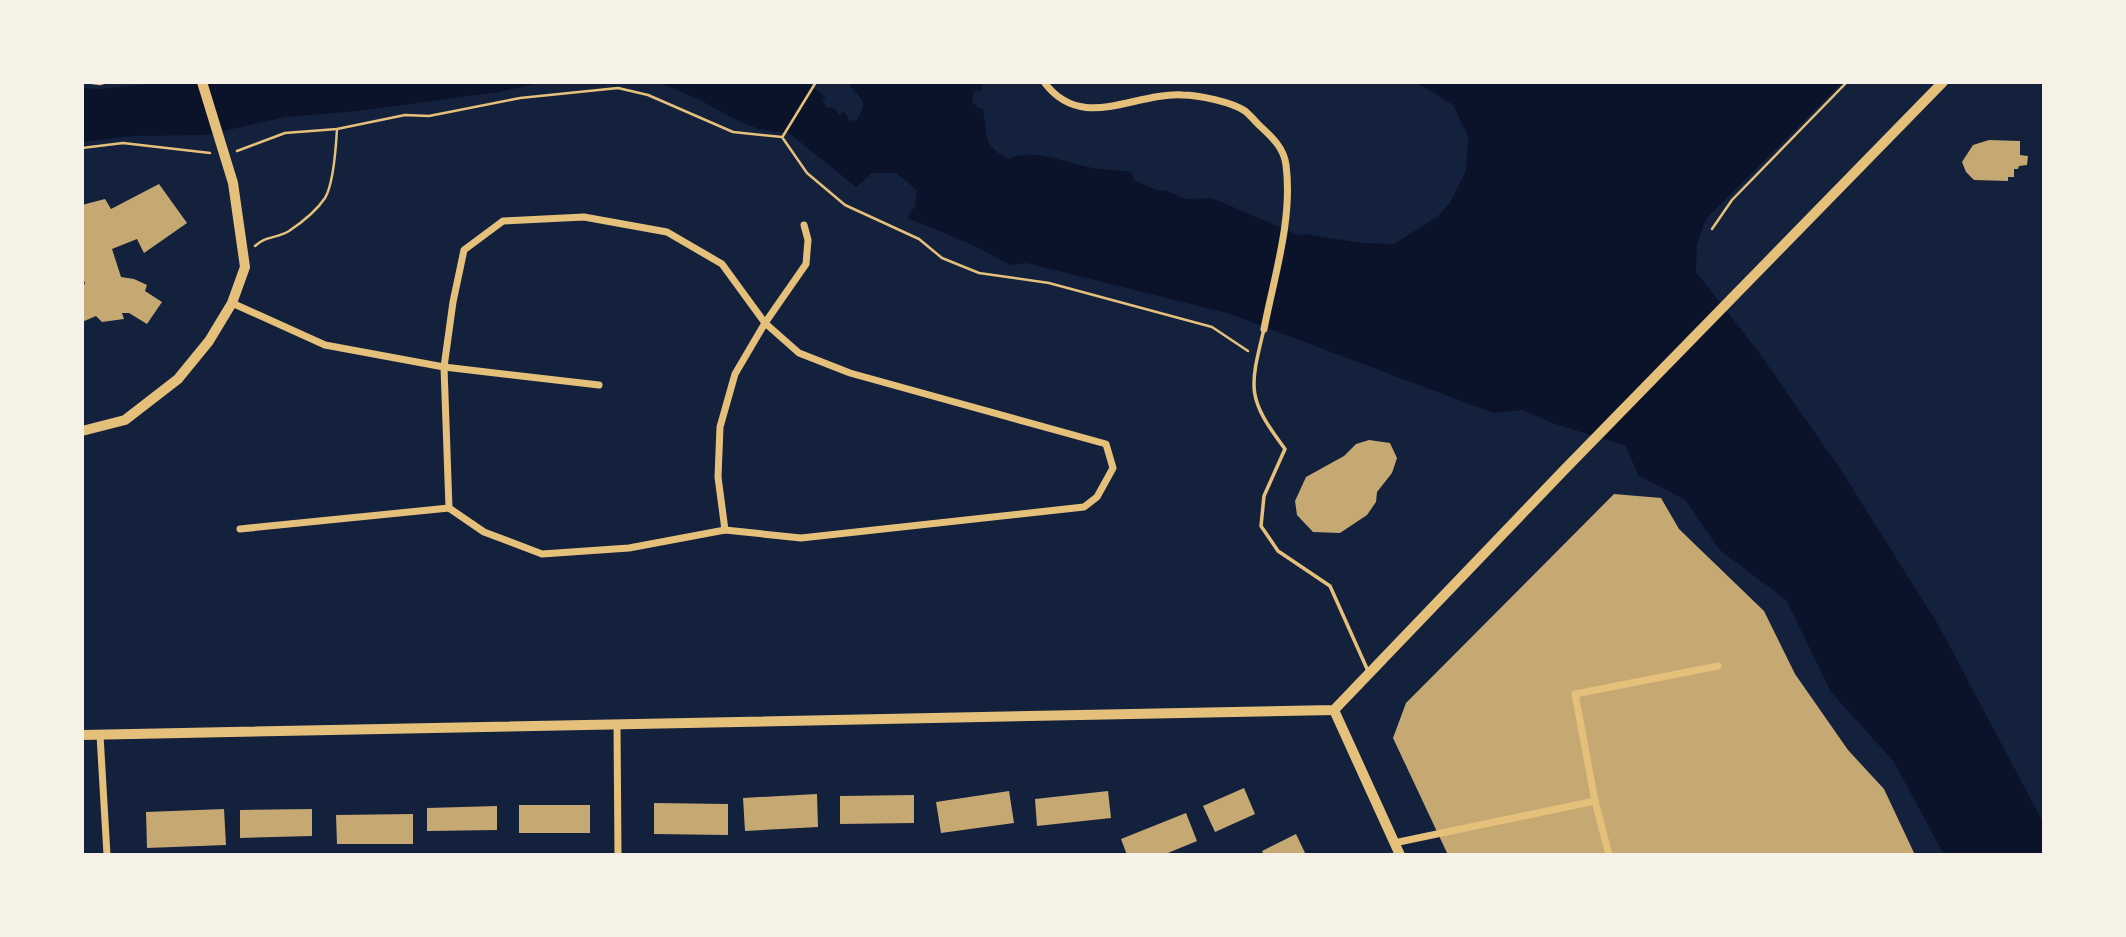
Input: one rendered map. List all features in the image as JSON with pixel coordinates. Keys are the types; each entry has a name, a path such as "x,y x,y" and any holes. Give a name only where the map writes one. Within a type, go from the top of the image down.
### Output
{"main road":[{"path":"1334,710 1400,855"}],"street":[{"path":"82,431 125,420 178,379 209,341 232,303 245,267 233,184 202,82"},
{"path":"1044,82 1054,96 1076,107 1110,108 1131,100 1181,94 1212,100 1243,110 1277,141 1286,163 1284,229 1264,329"},
{"path":"82,735 1334,710 1943,82"},
{"path":"240,529 449,508 484,531 542,554 629,548 725,530 801,538 1084,507 1097,497 1113,468 1106,444 850,373 799,353 765,323 722,264 667,232 584,216 503,221 464,250 444,367 449,508"},
{"path":"725,530 718,477 720,428 735,374 765,323 806,264 808,240 804,225"},
{"path":"232,303 325,345 444,367 600,385"},
{"path":"1609,855 1595,801 1575,694 1718,666"},
{"path":"617,724 618,855"},
{"path":"100,735 107,855"},
{"path":"1394,843 1595,801"}],"lane":[{"path":"1264,329 1254,370 1254,398 1267,425 1285,449 1264,496 1262,526 1278,551 1330,586 1369,673"}],"path":[{"path":"85,82 107,82"},
{"path":"782,137 816,82"},
{"path":"1712,229 1731,200 1847,82"},
{"path":"82,148 123,143 223,149 285,133 337,129 405,115 429,116 520,97 618,88 648,95 733,132 782,137 807,173 845,205 919,239 942,258 979,274 1049,283 1212,327 1257,357"},
{"path":"243,257 263,238 286,233 325,197 336,156 337,129"}],"water":[{"path":"167,82 545,82 499,92 358,111 286,117 205,135 133,136 82,142 82,88 101,89"},
{"path":"658,82 805,82 826,97 822,100 826,107 836,109 839,115 844,111 850,121 857,120 863,101 847,82 983,82 982,91 977,90 973,94 972,101 983,109 990,144 1008,159 1028,154 1038,155 1088,167 1132,172 1134,180 1156,190 1165,190 1185,199 1212,198 1298,235 1394,244 1438,216 1450,203 1466,170 1468,136 1453,105 1416,82 1843,82 1706,219 1697,244 1696,272 1758,351 1841,470 1939,626 2044,824 2044,855 1944,855 1894,762 1831,692 1786,600 1720,550 1685,500 1638,475 1626,446 1552,423 1522,410 1493,413 1230,314 1026,263 1010,265 973,245 907,218 915,206 917,190 896,173 872,173 856,187 789,133 759,129 738,121 698,99"}],"building":[{"path":"1989,140 2020,141 2020,155 2028,156 2027,165 2014,169 2014,177 2008,177 2008,181 1974,180 1966,172 1962,162 1973,145"},
{"path":"159,184 187,223 144,253 137,239 112,249 121,277 147,285 145,291 162,302 147,324 129,313 122,313 124,319 102,322 96,316 82,322 82,285 85,284 82,273 82,205 105,199 111,209"},
{"path":"1369,440 1390,443 1397,458 1392,473 1377,492 1376,502 1367,515 1340,533 1313,532 1297,515 1295,501 1306,477 1344,456 1356,444"},
{"path":"1614,494 1661,498 1679,529 1764,611 1795,674 1848,750 1884,789 1915,855 1448,855 1393,738 1406,703"},
{"path":"1244,788 1255,814 1215,832 1203,806"},
{"path":"1009,791 1014,823 941,833 936,802"},
{"path":"1108,791 1111,818 1037,826 1035,799"},
{"path":"817,794 818,827 745,831 743,798"},
{"path":"914,795 914,823 840,824 840,796"},
{"path":"654,803 728,804 728,835 654,834"},
{"path":"519,805 590,805 590,833 519,833"},
{"path":"497,806 497,830 427,831 427,808"},
{"path":"224,809 226,845 147,848 146,812"},
{"path":"312,809 312,836 240,838 240,810"},
{"path":"1186,813 1197,841 1163,855 1127,855 1121,839"},
{"path":"413,814 413,844 337,844 336,815"},
{"path":"1296,834 1306,855 1264,855 1262,851"}]}
